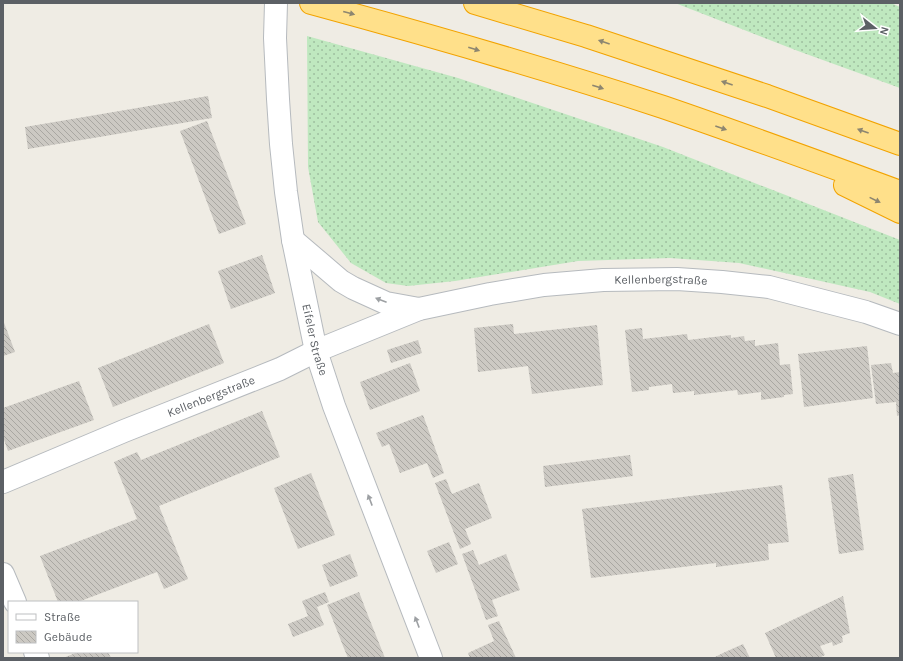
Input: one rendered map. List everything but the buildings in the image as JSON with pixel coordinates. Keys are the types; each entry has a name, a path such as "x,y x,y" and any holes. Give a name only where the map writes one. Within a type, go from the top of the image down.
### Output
{"highway":[{"path":"311,3 402,28 662,107 900,192"},
{"path":"475,3 586,36 759,94 900,144"},
{"path":"753,139 900,212"}],"street":[{"name":"Eifeler Straße","path":"276,3 275,38 281,144 293,240 316,351 334,406 431,658"},
{"name":"Kellenbergstraße","path":"293,240 341,281 353,288 386,303 419,309"},
{"name":"Kellenbergstraße","path":"3,482 124,431 280,369 316,351 419,309 490,294 544,285 603,280 677,279 722,282 769,287 866,312 900,324"},
{"path":"3,574 15,601"}],"green space":[{"path":"675,3 891,3 900,7 900,88 798,51"},
{"path":"307,36 458,78 663,147 900,240 900,304 870,292 739,263 670,258 578,261 455,281 408,286 386,283 351,263 318,222 308,167"}]}
